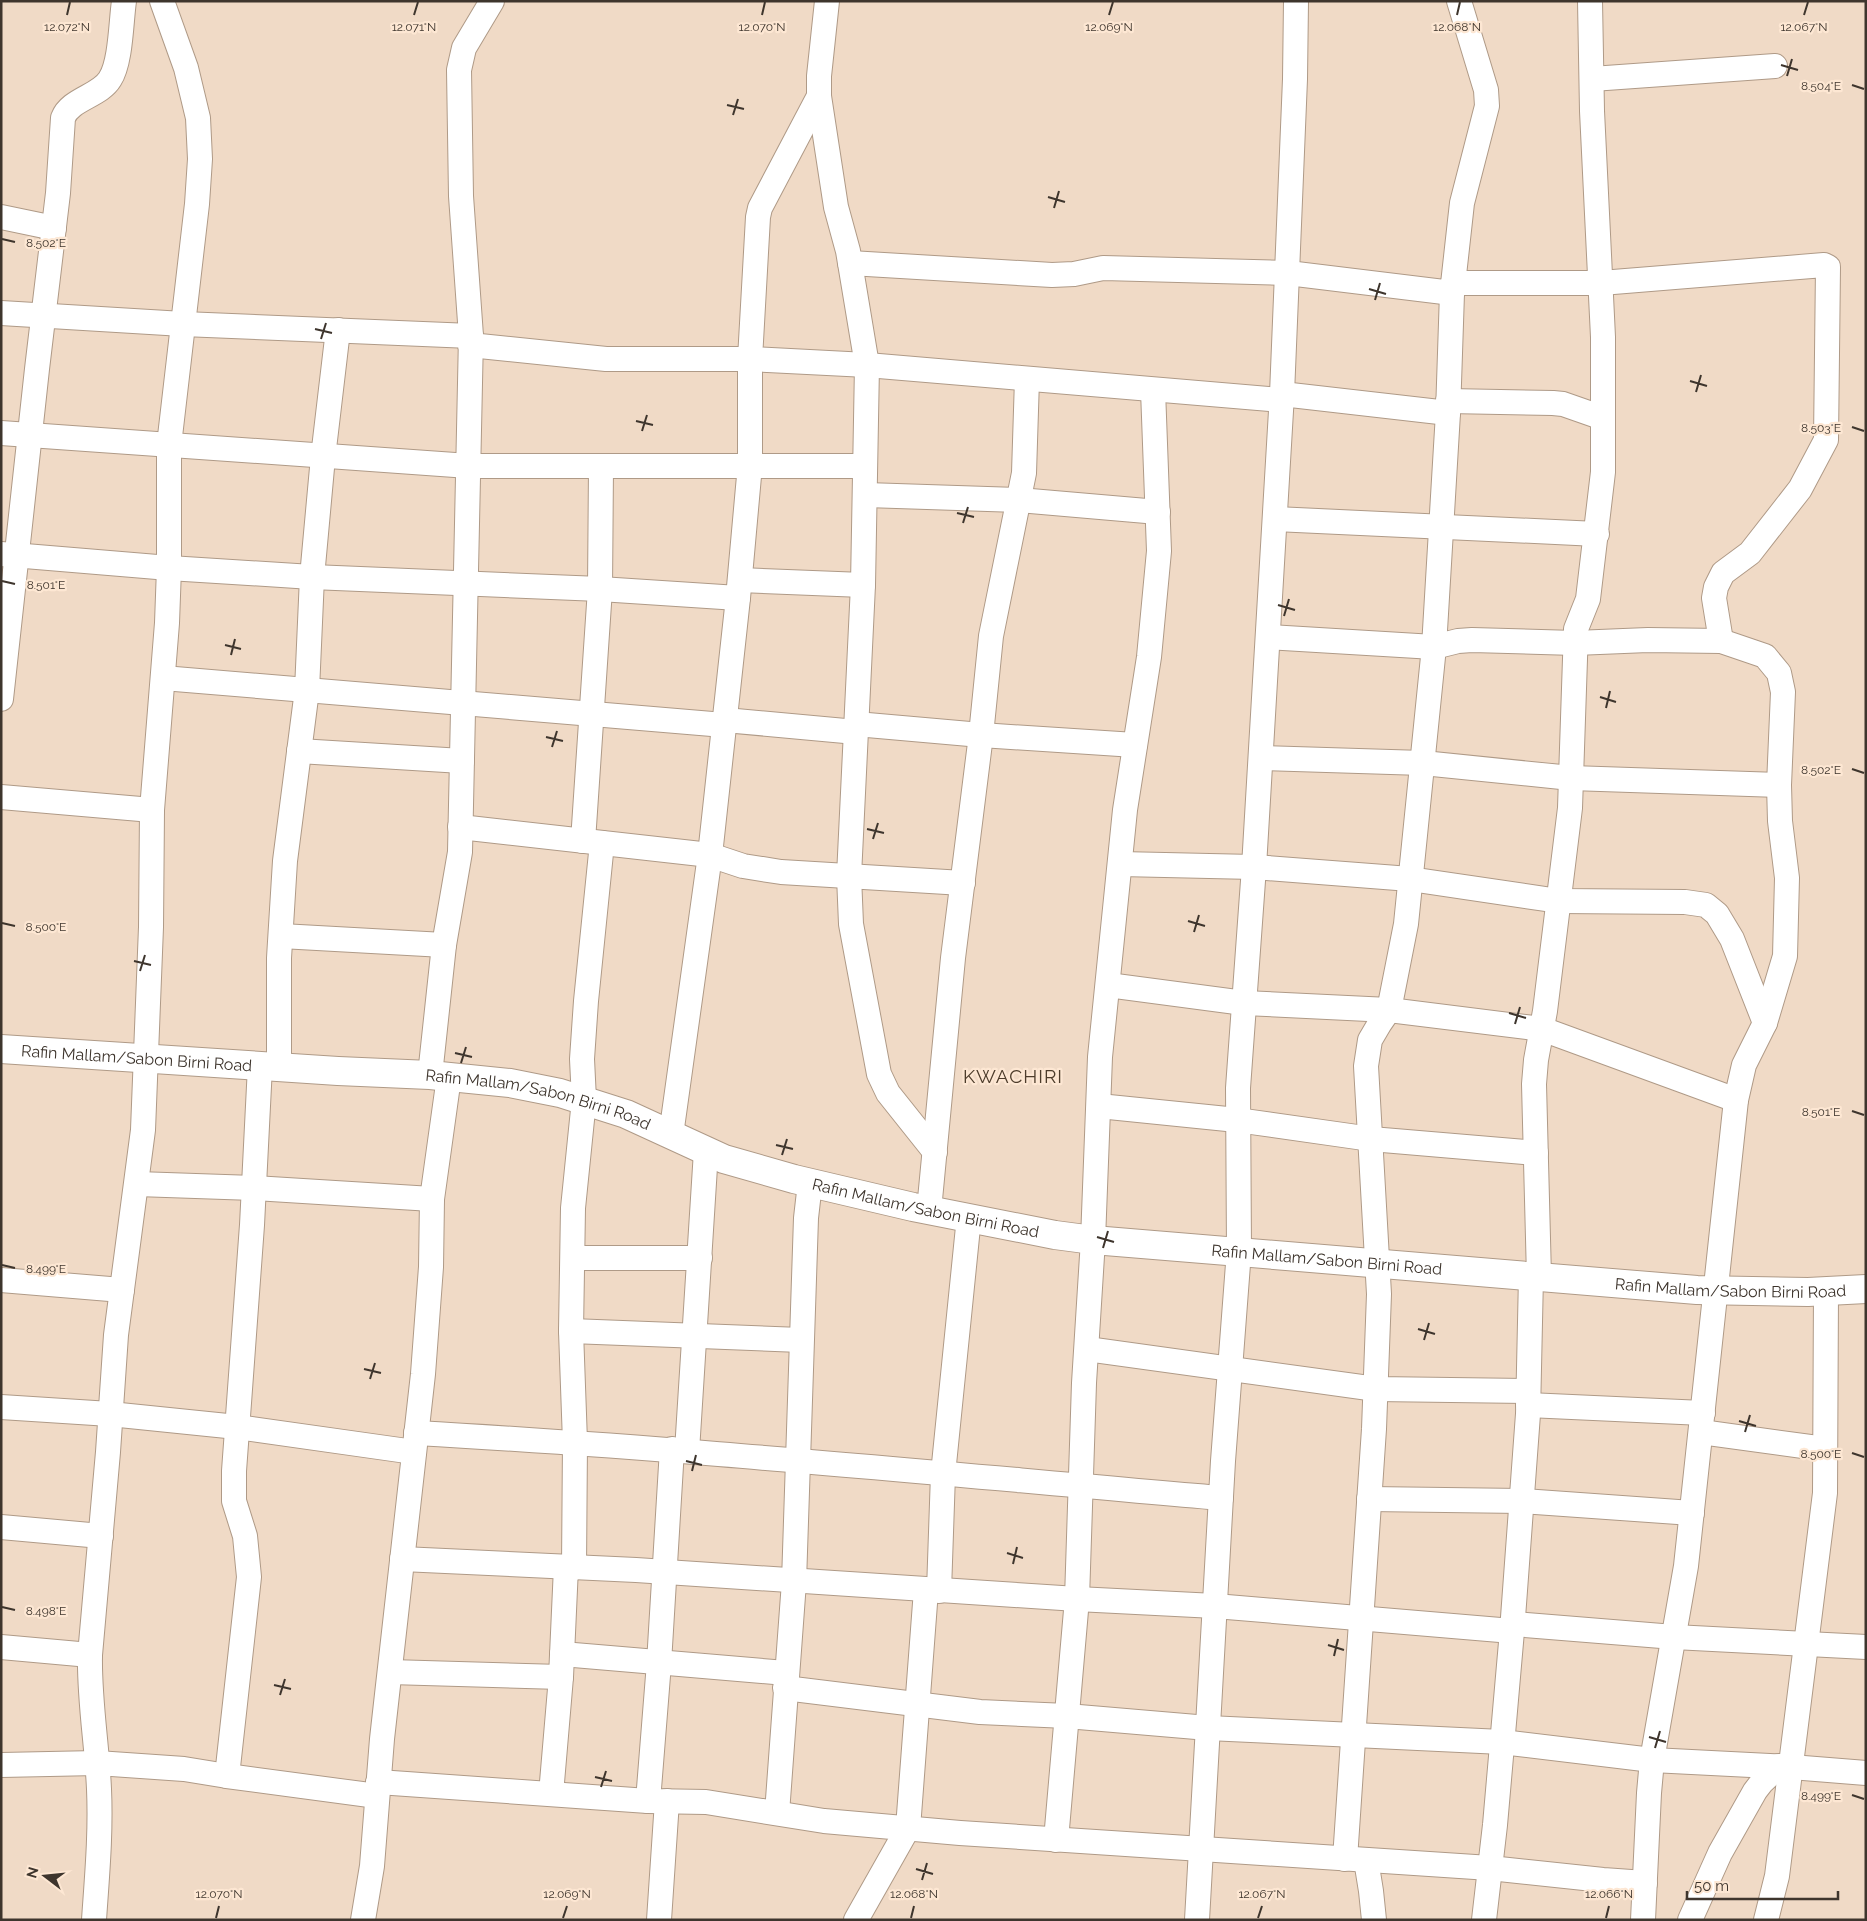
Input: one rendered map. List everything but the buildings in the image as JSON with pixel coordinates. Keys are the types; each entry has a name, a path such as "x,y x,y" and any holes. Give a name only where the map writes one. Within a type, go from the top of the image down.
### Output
{"street":[{"path":"1,699 9,554 30,436 54,228 63,118 70,108 103,87 110,79 116,66 124,1"},
{"path":"94,1920 100,1836 90,1655 116,1336 143,1130 151,927 152,810 164,678 169,568 169,445 197,204 200,159 198,126 186,68 162,1"},
{"path":"363,1920 372,1866 390,1672 423,1374 431,1267 432,1199 440,1076 444,945 460,852 470,340 462,196 459,70 464,48 492,1"},
{"path":"826,1 818,76 819,96 836,207 850,263 867,366 863,585 849,876 851,924 879,1074 888,1092 934,1152"},
{"path":"1197,1920 1215,1606 1239,1251 1237,1120 1261,758 1288,273 1296,1"},
{"path":"1374,1920 1371,1891 1355,1860 1353,1734 1379,1329 1378,1263 1366,1066 1370,1040 1389,1010 1406,924 1434,647 1448,407 1452,288 1462,203 1487,106 1486,90 1459,1"},
{"path":"1484,1920 1502,1742 1522,1501 1535,1276 1536,1153 1534,1084 1570,808 1576,630 1588,599 1603,472 1600,283 1590,1"},
{"path":"1592,79 1776,66"},
{"path":"671,1135 710,855 739,589 750,465 750,358 758,217 760,208 819,96"},
{"path":"1,217 54,228"},
{"path":"850,263 1052,275 1074,274 1103,268 1288,273 1452,288 1600,283 1824,265 1828,267 1826,440 1800,489 1750,553 1723,573 1716,587 1714,598 1720,641"},
{"path":"1,313 183,324 338,330 470,340 606,359 750,358 1153,390 1448,407 1553,403 1563,404 1603,418"},
{"path":"227,1776 249,1577 245,1536 234,1501 237,1427 254,1188 269,1067 281,936 285,861 307,690 312,577 323,457 338,330"},
{"path":"929,1210 953,958 981,735 991,636 1024,473 1027,379"},
{"path":"1056,1840 1077,1600 1084,1383 1093,1240 1100,1057 1125,810 1150,657 1159,551 1153,390"},
{"path":"1,433 469,466 865,466"},
{"path":"551,1794 570,1567 575,1442 571,1331 573,1208 584,1100 582,1058 592,842 592,714 600,589 601,467"},
{"path":"866,495 1019,500 1158,512"},
{"path":"1274,519 1597,534"},
{"path":"9,554 169,568 312,577 600,589 739,589 863,585"},
{"path":"1268,637 1434,647 1458,641 1472,640 1576,643 1648,640 1720,641 1765,656 1779,673 1783,692 1779,784 1780,821 1787,878 1785,956 1765,1023 1744,1064 1736,1100 1686,1566 1652,1760 1643,1920"},
{"path":"164,678 592,714 1135,745"},
{"path":"299,751 462,761"},
{"path":"1261,758 1423,763 1571,778 1779,784"},
{"path":"1,797 152,810"},
{"path":"460,827 710,855 743,866 781,872 963,883"},
{"path":"1120,864 1254,867 1410,879 1559,901 1685,902 1706,905 1717,914 1732,940 1765,1023"},
{"path":"281,936 444,945"},
{"path":"1108,985 1244,1003 1389,1010 1542,1029 1736,1100"},
{"name":"Rafin Mallam/Sabon Birni Road","path":"1,1049 269,1067 440,1076 510,1083 560,1092 626,1114 724,1159 810,1183 929,1210 1055,1235 1093,1240 1716,1290 1866,1290"},
{"path":"1098,1106 1237,1120 1371,1139 1536,1153"},
{"path":"659,1920 657,1801 659,1663 664,1573 695,1334 706,1151"},
{"path":"777,1813 794,1582 801,1340 806,1218 810,1183"},
{"path":"137,1184 254,1188 432,1199"},
{"path":"856,1920 908,1828 916,1704 933,1591 969,1218"},
{"path":"573,1258 700,1258"},
{"path":"1,1280 122,1290"},
{"path":"1766,1920 1777,1876 1785,1767 1807,1643 1825,1493 1826,1291"},
{"path":"571,1331 695,1334 801,1340"},
{"path":"1087,1349 1376,1389 1528,1398 1702,1423 1825,1449"},
{"path":"1,1407 110,1414 415,1442 575,1442 1222,1498"},
{"path":"1369,1499 1522,1501 1692,1513"},
{"path":"1,1527 101,1536"},
{"path":"402,1559 570,1567 1077,1600 1215,1606 1360,1620 1866,1647"},
{"path":"1,1647 90,1655"},
{"path":"390,1672 659,1663 786,1681 916,1704 980,1712 1067,1716 1208,1728 1502,1742 1652,1760 1866,1773"},
{"path":"1,1765 97,1763 184,1769 227,1776 378,1789 551,1794 657,1801 706,1802 824,1820 908,1828 1056,1840 1490,1868 1603,1880 1645,1882"},
{"path":"1690,1920 1720,1853 1755,1791 1762,1782 1785,1767"}],"district":[{"name":"KWACHIRI","path":"1013,1076"}]}
